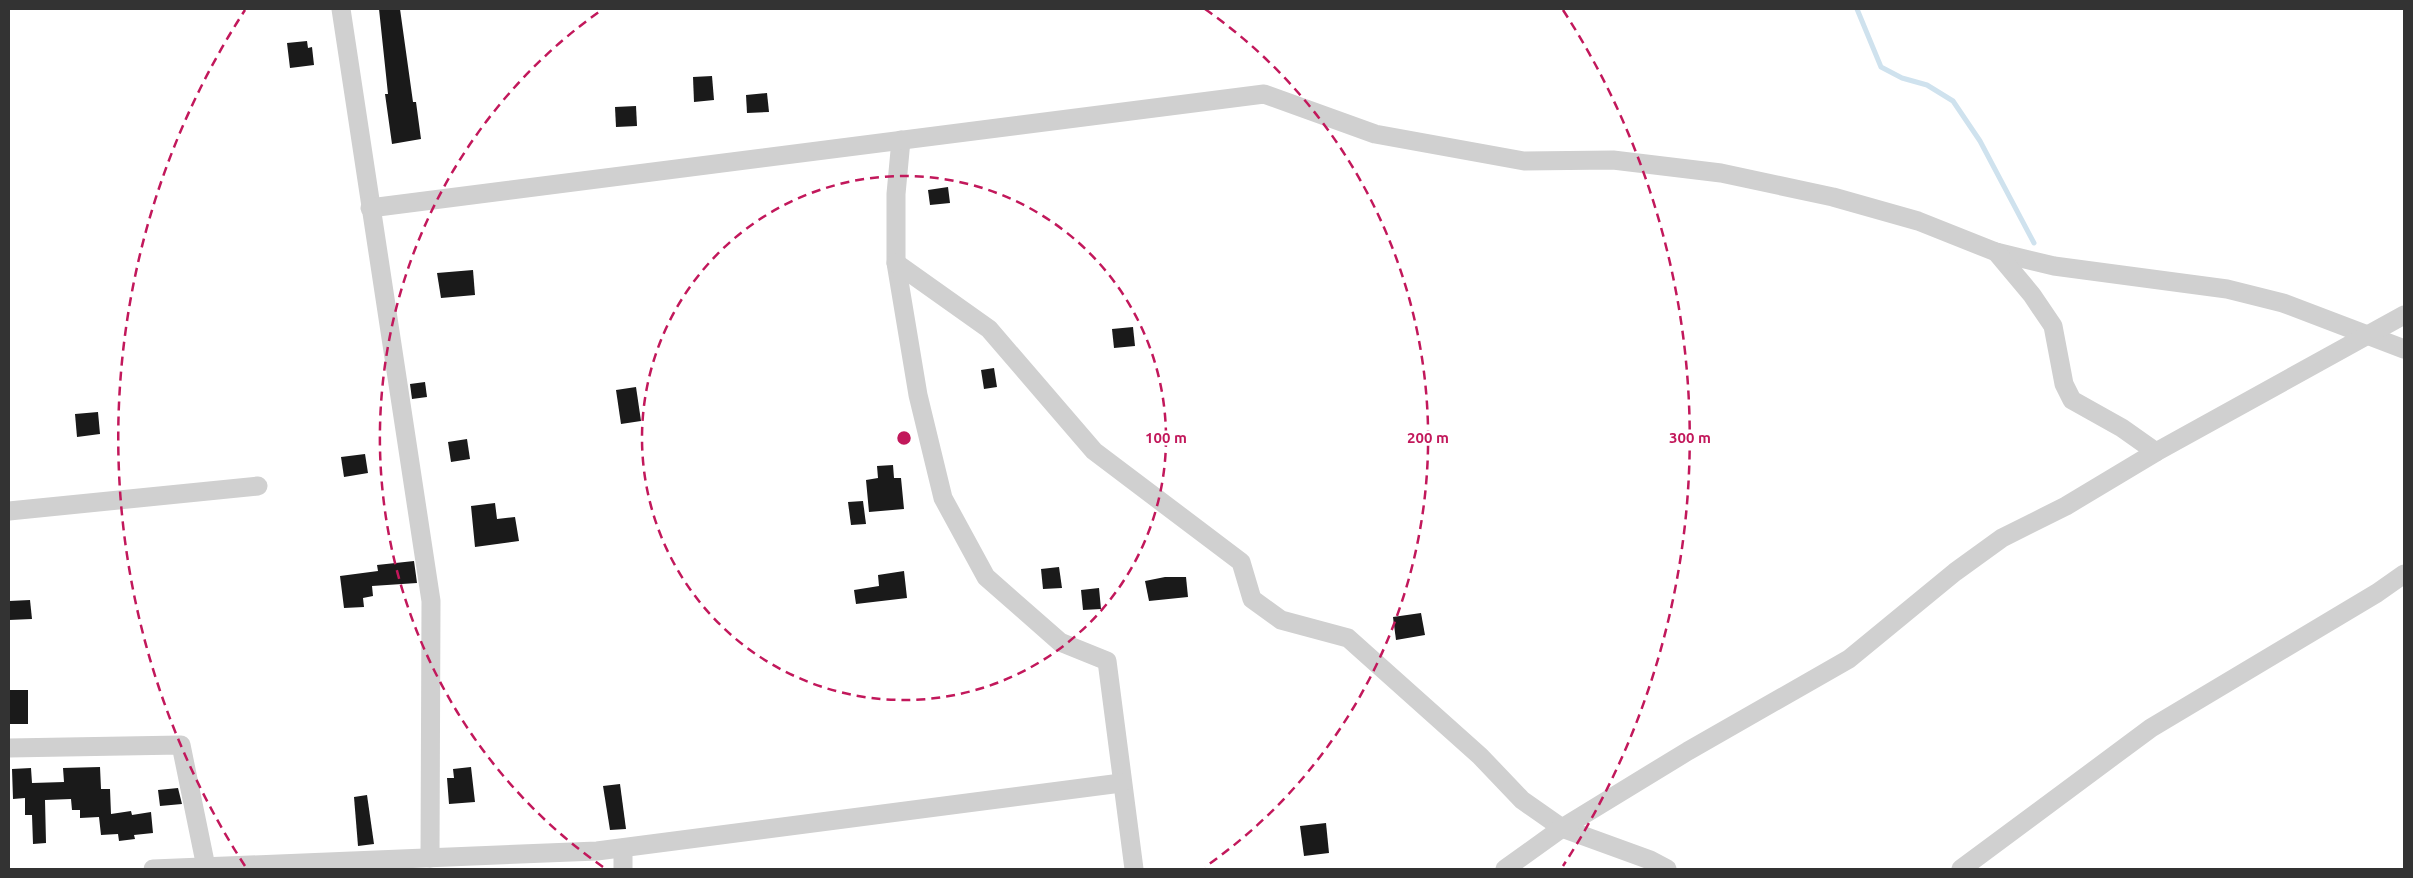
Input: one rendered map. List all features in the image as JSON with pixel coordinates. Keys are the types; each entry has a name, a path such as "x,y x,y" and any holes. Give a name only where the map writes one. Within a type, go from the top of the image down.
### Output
{"street":[{"path":"342,9 370,208 431,601 430,858"},
{"path":"370,208 1264,94 1376,134 1464,148 1524,161 1613,160 1730,175 1833,197 1918,221 1996,252 2054,266 2227,289 2283,303 2404,349"},
{"path":"901,140 896,194 896,263 918,396 943,498 986,577 1060,642 1106,661 1134,869"},
{"path":"1996,252 2032,295 2053,326 2064,384 2072,400 2122,428 2156,452"},
{"path":"896,263 989,329 1094,452 1241,562 1252,599 1281,620 1348,638 1480,756 1522,800 1562,828 1650,860 1667,869"},
{"path":"1505,869 1562,828 1688,751 1849,659 1954,572 2002,538 2066,506 2156,452 2404,315"},
{"path":"9,511 258,486"},
{"path":"1961,869 2151,728 2377,593 2404,574"},
{"path":"9,748 181,745 206,866"},
{"path":"153,869 597,851 1121,783"},
{"path":"623,848 623,869"}],"building":[{"path":"379,9 400,9 413,102 416,102 421,139 392,144 385,94 388,94"},
{"path":"307,41 308,48 312,47 314,65 290,68 287,43"},
{"path":"712,76 714,100 694,102 693,77"},
{"path":"767,93 769,112 747,113 746,95"},
{"path":"636,106 637,126 616,127 615,107"},
{"path":"948,187 950,203 930,205 928,190"},
{"path":"473,270 475,295 441,298 437,273"},
{"path":"1133,327 1135,346 1114,348 1112,329"},
{"path":"994,368 997,387 984,389 981,370"},
{"path":"425,382 427,397 412,399 410,384"},
{"path":"636,387 641,421 621,424 616,390"},
{"path":"98,412 100,434 77,437 75,414"},
{"path":"467,439 470,459 451,462 448,442"},
{"path":"365,454 368,473 344,477 341,457"},
{"path":"893,465 894,478 901,478 904,509 869,512 866,480 878,478 877,466"},
{"path":"863,501 866,524 851,525 848,502"},
{"path":"495,503 497,519 515,517 519,541 475,547 471,506"},
{"path":"414,561 417,583 372,586 373,596 363,598 364,607 344,608 340,576 378,571 377,565"},
{"path":"1059,567 1062,588 1043,589 1041,569"},
{"path":"904,571 907,598 856,604 854,590 879,586 878,575"},
{"path":"1165,577 1186,577 1188,597 1149,601 1145,581"},
{"path":"1099,588 1101,609 1083,610 1081,590"},
{"path":"30,600 32,619 9,620 9,601"},
{"path":"1421,613 1425,635 1396,640 1393,617"},
{"path":"9,690 28,690 28,724 9,724"},
{"path":"100,767 101,789 110,789 111,814 131,811 132,815 151,812 153,833 134,835 135,839 119,841 118,834 101,835 99,817 80,818 80,810 72,810 71,799 45,800 46,843 33,844 32,815 25,815 25,798 13,799 12,769 31,768 32,783 64,782 63,768"},
{"path":"471,767 475,802 449,804 447,778 454,778 453,769"},
{"path":"620,784 626,829 610,830 603,786"},
{"path":"178,788 182,804 160,806 158,790"},
{"path":"367,795 374,844 358,846 354,797"},
{"path":"1326,823 1329,853 1304,856 1300,826"}],"waterway":[{"path":"1857,9 1881,67 1902,78 1927,85 1953,101 1980,141 2034,243"}]}
